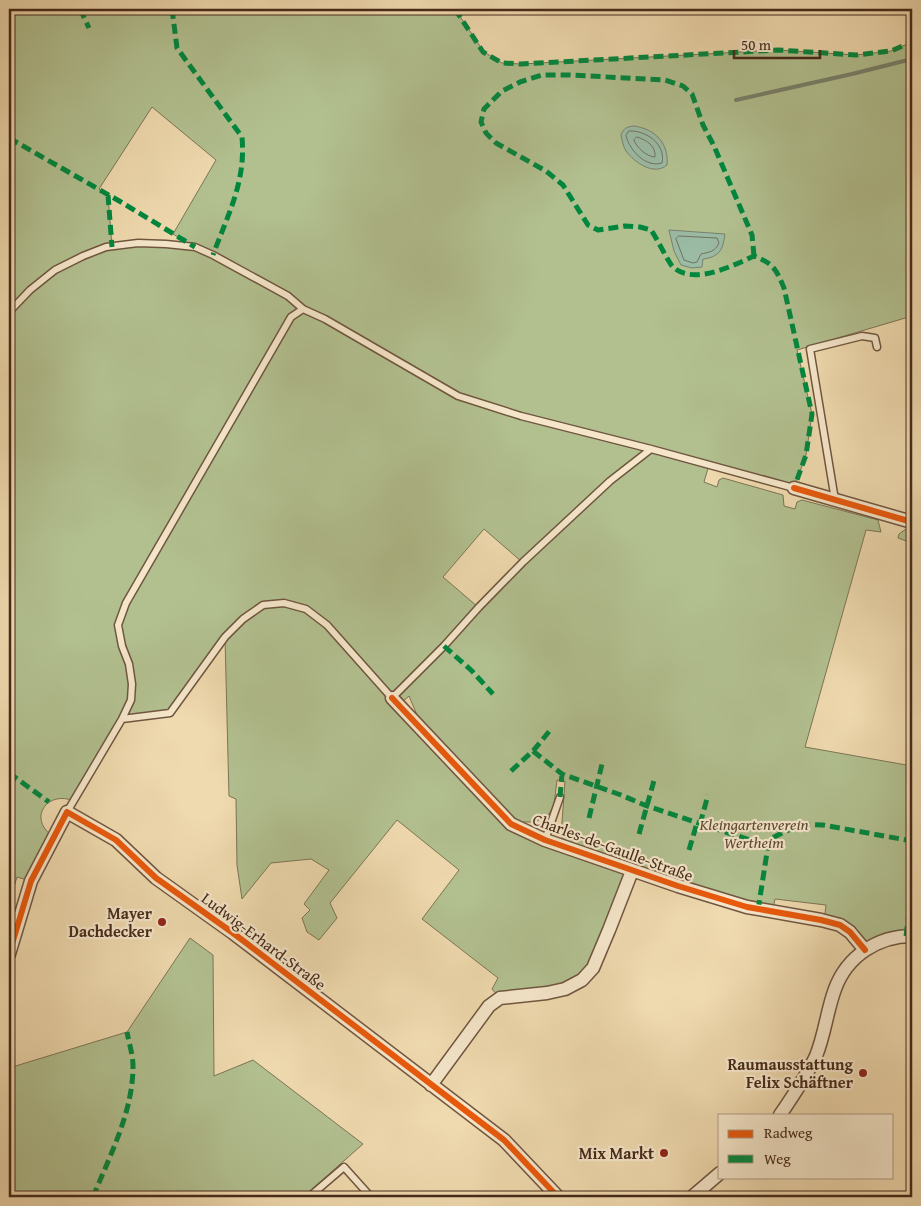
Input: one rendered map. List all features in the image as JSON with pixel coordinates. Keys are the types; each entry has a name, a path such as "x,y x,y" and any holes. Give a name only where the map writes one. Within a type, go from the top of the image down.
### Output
{"street":[{"path":"794,488 912,522"},
{"name":"Charles-de-Gaulle-Straße","path":"392,698 511,824 545,840 632,871 747,907 840,925 850,932 865,950"},
{"path":"9,954 32,881 67,812"},
{"name":"Ludwig-Erhard-Straße","path":"67,812 116,840 156,878 233,933 504,1140 558,1197"},
{"name":"Charles-de-Gaulle-Straße","path":"431,1085 489,1006 500,998 547,993 565,989 582,980 593,968 610,930 632,871"},
{"path":"781,1114 805,1078 816,1054 835,988 842,974 855,957 872,945 890,938 912,936"},
{"path":"692,1197 718,1175"}],"lane":[{"path":"9,312 30,290 55,270 83,256 106,248 138,243 195,248 213,254 288,296 303,310 325,320 458,396 521,416 794,488"},
{"path":"67,812 122,719 131,700 132,684 129,664 122,646 118,625 126,603 291,317 303,310"},
{"path":"835,500 810,349 862,336 875,338 877,347"},
{"path":"122,719 170,713 225,637 244,619 263,605 284,604 306,609 327,625 392,698 523,562 610,481 651,449"},
{"path":"545,840 560,797"},
{"path":"309,1197 344,1167 371,1197"}],"green space":[{"name":"Kleingartenverein Wertheim","path":"9,9 455,9 484,52 502,63 521,64 778,50 856,55 891,51 912,42 912,316 797,350 812,414 806,455 794,488 709,465 704,482 717,487 719,480 723,478 783,495 784,506 795,509 797,502 802,500 878,520 881,532 866,530 805,747 912,766 912,917 908,916 906,936 865,950 824,921 826,905 775,899 773,909 735,899 565,842 561,836 565,781 557,780 554,805 549,814 535,822 519,822 509,817 417,715 409,696 399,705 511,824 628,869 582,980 500,998 492,989 498,978 422,919 459,870 397,820 330,903 337,918 319,940 307,932 302,918 310,910 304,904 329,870 311,859 271,863 242,899 237,865 236,799 229,796 225,638 170,713 122,719 74,801 56,799 44,807 41,813 41,821 44,828 51,835 31,881 17,877 9,903","holes":["152,107 216,160 173,234 194,247 138,243 112,247 108,195 99,189","484,529 522,562 478,607 443,577"]},
{"path":"906,529 912,529 912,543 898,538 899,534"},
{"path":"190,938 213,955 214,1076 253,1060 363,1144 303,1197 9,1197 9,1068 127,1032"}],"water":[{"path":"634,126 648,130 659,138 666,150 667,165 656,169 645,167 634,160 626,151 621,135 626,128"},
{"path":"669,230 725,234 720,251 709,258 703,259 702,267 692,268 681,265 674,251"}],"waterway":[{"path":"736,100 912,59"}],"marked path":[{"path":"80,9 89,28"},
{"path":"172,9 177,48 242,137 243,153 239,183 213,255"},
{"path":"455,9 483,52 502,63 521,64 778,50 856,55 891,51 912,42"},
{"path":"754,256 752,235 714,146 703,125 692,94 683,86 665,80 542,75 520,82 502,91 484,109 481,122 486,133 496,143 546,171 563,185 588,225 598,230 625,226 651,230 673,267 692,275 714,272 754,256 774,268 784,288 812,414 806,455 794,488"},
{"path":"9,138 195,247"},
{"path":"108,195 112,247"},
{"path":"444,646 472,671 493,694"},
{"path":"511,771 533,751 552,728"},
{"path":"533,751 562,774 647,806 768,846"},
{"path":"589,818 603,760"},
{"path":"9,773 49,802"},
{"path":"560,797 562,774"},
{"path":"639,834 655,777"},
{"path":"700,824 708,795"},
{"path":"689,850 697,823"},
{"path":"758,910 768,846 772,838 801,824 823,825 912,841"},
{"path":"906,936 912,891"},
{"path":"93,1197 125,1117 129,1100 133,1066 127,1032"}],"cycle path":[{"path":"794,488 912,522"},
{"path":"392,698 511,824 545,840 678,886 747,907 840,925 850,932 865,950"},
{"path":"9,954 31,881 67,812 116,840 156,878 233,933 504,1140 558,1197"}],"place":[{"name":"Mayer Dachdecker","path":"162,922"},
{"name":"Raumausstattung Felix Schäftner","path":"863,1073"},
{"name":"Mix Markt","path":"664,1153"}]}
